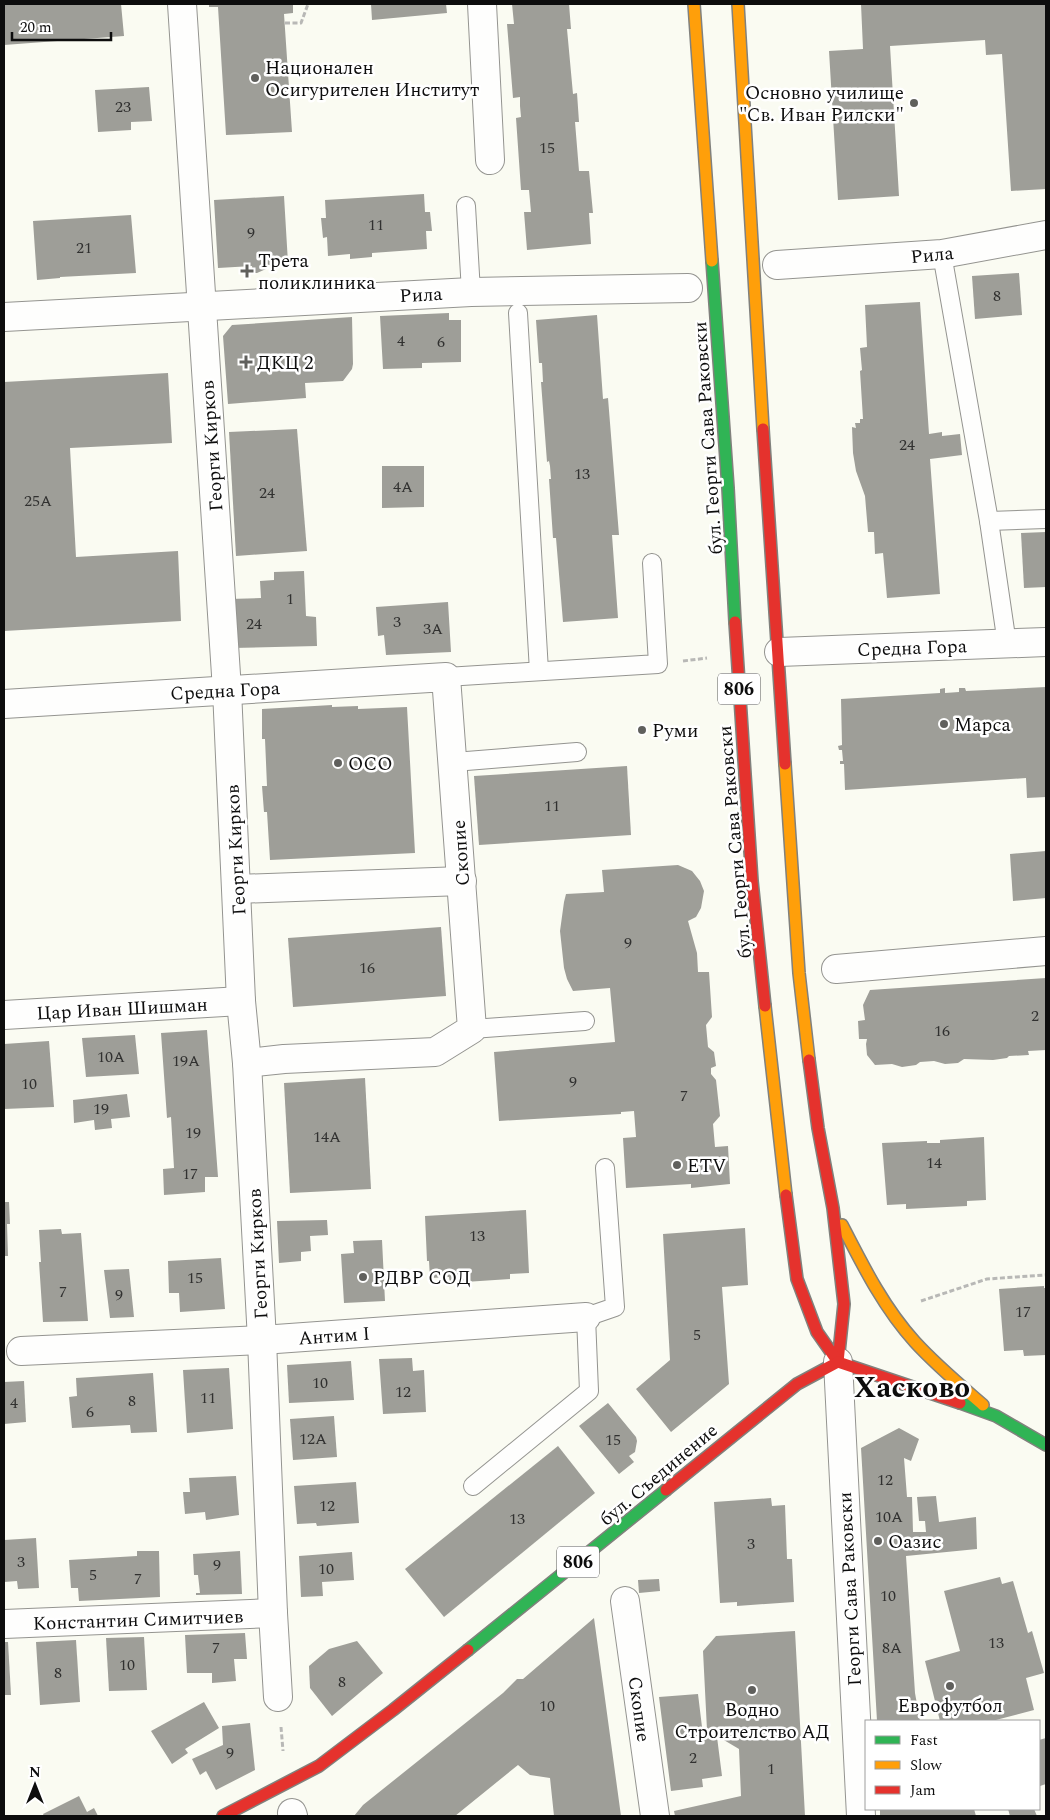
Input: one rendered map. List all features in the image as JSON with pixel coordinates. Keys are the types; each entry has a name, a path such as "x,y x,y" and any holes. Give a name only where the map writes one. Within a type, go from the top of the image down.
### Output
{"main road":[{"name":"бул. Георги Сава Раковски","path":"694,4 728,488 752,881 774,1096 797,1279 817,1332 838,1362"},
{"name":"806","path":"738,4 766,485 799,964 805,1035 818,1128 833,1208 844,1304 838,1362"},
{"path":"833,1208 866,1274 892,1313 928,1356 996,1416"},
{"path":"838,1362 996,1416 1046,1445"},
{"name":"бул. Съединение","path":"223,1816 319,1766 394,1710 620,1528 752,1418 797,1384 838,1362"}],"street":[{"name":"Георги Кирков","path":"182,4 227,690 241,1000 262,1340 278,1697"},
{"path":"482,4 490,160"},
{"name":"Рила","path":"777,265 942,254 1046,235"},
{"name":"Рила","path":"4,317 471,292 688,288"},
{"name":"Средна Гора","path":"778,652 1046,642"},
{"name":"Средна Гора","path":"4,704 446,677"},
{"name":"Скопие","path":"446,677 454,762 472,1029"},
{"path":"237,889 462,881"},
{"path":"836,969 1046,951"},
{"name":"Цар Иван Шишман","path":"4,1014 241,1000"},
{"path":"246,1063 284,1059 435,1052 472,1029"},
{"name":"Антим I","path":"21,1351 262,1340 586,1317"},
{"name":"Георги Сава Раковски","path":"838,1362 861,1816"},
{"name":"Скопие","path":"626,1601 655,1816"},
{"name":"Константин Симитчиев","path":"4,1624 273,1613"}],"lane":[{"path":"466,206 471,292"},
{"path":"942,254 989,521 1006,644"},
{"path":"518,312 539,671"},
{"path":"989,521 1046,519"},
{"path":"446,677 658,664 652,563"},
{"path":"454,762 578,752"},
{"path":"472,1029 585,1021"},
{"path":"473,1486 589,1391 586,1317 614,1308 605,1168"}],"path":[{"path":"285,23 302,23 308,4"},
{"path":"658,664 715,658"},
{"path":"916,1303 987,1279 1046,1275"}],"building":[{"path":"4,4 121,4 124,36 4,45"},
{"name":"Национален Осигурителен Институт","path":"209,4 293,4 293,13 284,14 292,132 226,135 218,7 209,7"},
{"path":"371,4 446,4 447,13 372,20"},
{"path":"512,4 569,4 571,29 567,29 573,94 577,93 579,122 575,122 579,171 589,171 593,213 589,213 591,244 527,250 524,212 531,212 529,190 521,190 516,118 521,117 520,97 513,98 507,24 514,24"},
{"path":"861,4 1046,4 1046,189 1011,191 1002,54 986,55 985,40 890,46 899,196 838,200 829,51 863,49"},
{"path":"149,87 152,121 131,122 131,130 98,132 95,90"},
{"path":"424,194 425,212 430,212 432,231 426,231 427,249 372,253 372,257 350,259 350,254 328,256 327,237 323,238 321,218 326,218 325,200"},
{"path":"284,196 288,263 269,265 266,269 257,273 253,273 252,266 218,268 214,200"},
{"path":"131,215 136,273 37,280 33,221"},
{"path":"1019,273 1022,315 975,319 972,276"},
{"path":"920,302 929,434 942,432 942,436 960,434 962,455 930,459 940,594 887,598 883,553 875,554 874,532 868,532 865,496 856,471 853,453 852,427 856,428 855,423 860,423 860,419 863,419 860,348 867,347 865,305"},
{"path":"449,313 449,320 461,320 461,362 422,363 422,368 383,369 380,316"},
{"path":"597,315 603,399 608,398 619,535 612,535 618,618 563,622 556,538 553,538 549,479 551,479 550,466 549,461 547,462 541,382 543,382 542,363 539,363 536,320"},
{"path":"352,317 353,364 352,369 343,381 305,383 306,398 228,404 223,336 232,325"},
{"path":"168,373 172,443 70,448 76,557 178,551 181,621 4,631 4,382"},
{"path":"297,429 307,551 236,556 229,432"},
{"path":"382,466 424,466 424,507 382,508"},
{"path":"1046,532 1046,587 1024,588 1021,533"},
{"path":"304,571 306,616 316,617 317,646 232,648 229,599 261,598 260,581 274,580 274,572"},
{"path":"448,602 451,652 386,655 384,635 378,636 376,607"},
{"name":"Марса","path":"1046,687 1046,797 1027,798 1026,778 845,790 844,764 840,764 840,761 843,761 842,750 839,750 838,746 842,745 841,699 940,693 940,689 945,688 945,693 959,692 959,688 965,688 966,691"},
{"name":"ОСО","path":"332,705 332,707 358,706 358,709 407,707 415,853 270,860 267,812 264,812 262,786 267,786 265,739 262,739 262,709"},
{"path":"627,766 631,835 479,845 474,776"},
{"path":"1046,851 1046,898 1013,901 1010,854"},
{"path":"678,865 692,871 700,881 704,891 701,908 696,917 688,921 697,953 698,972 709,972 712,1017 706,1025 708,1047 714,1052 716,1066 711,1068 711,1074 716,1080 720,1116 713,1124 715,1147 728,1146 730,1184 691,1188 691,1184 626,1188 623,1138 636,1137 634,1111 621,1112 621,1114 499,1121 494,1052 615,1042 610,988 573,991 567,979 560,931 566,894 604,892 602,870"},
{"path":"441,927 446,996 293,1007 288,938"},
{"path":"1046,978 1046,1050 1028,1051 1029,1055 1009,1056 993,1060 964,1059 958,1063 945,1064 934,1061 920,1062 916,1065 902,1067 892,1064 875,1065 867,1055 867,1039 859,1039 858,1021 865,1020 863,1005 870,990"},
{"path":"207,1030 218,1177 205,1177 205,1192 164,1195 163,1169 174,1168 171,1117 167,1118 161,1033"},
{"path":"135,1035 139,1074 86,1077 82,1038"},
{"path":"49,1041 54,1107 4,1109 4,1044"},
{"path":"365,1078 371,1189 290,1193 284,1083"},
{"path":"127,1094 130,1117 111,1119 112,1128 95,1130 94,1120 74,1123 73,1100"},
{"path":"984,1137 986,1200 967,1201 967,1206 906,1209 906,1204 887,1205 882,1143 927,1141 927,1143 940,1143 940,1140"},
{"path":"4,1202 9,1202 10,1224 7,1224 8,1256 4,1256"},
{"path":"526,1210 529,1273 510,1274 510,1279 450,1283 449,1277 430,1278 429,1261 427,1261 425,1216"},
{"path":"327,1220 328,1235 310,1236 311,1251 301,1252 301,1261 279,1263 277,1221"},
{"path":"745,1228 748,1285 722,1287 729,1384 671,1432 636,1389 670,1360 663,1234"},
{"path":"61,1229 62,1234 81,1233 88,1321 43,1322 39,1230"},
{"name":"РДВР СОД","path":"382,1240 385,1301 344,1303 341,1254 354,1253 353,1241"},
{"path":"221,1258 225,1309 180,1312 179,1293 169,1293 168,1261"},
{"path":"129,1269 134,1317 110,1318 104,1270"},
{"path":"1044,1286 1046,1288 1046,1355 1024,1356 1023,1350 1004,1351 999,1289"},
{"path":"412,1358 413,1371 424,1370 426,1412 383,1414 379,1359"},
{"path":"351,1361 354,1400 289,1403 287,1365"},
{"path":"229,1368 233,1429 187,1433 183,1370"},
{"path":"153,1373 157,1432 131,1433 130,1425 72,1428 69,1397 77,1396 76,1378"},
{"path":"24,1381 26,1422 4,1424 4,1382"},
{"path":"608,1403 636,1437 637,1441 635,1452 629,1456 634,1462 619,1474 579,1426"},
{"path":"334,1416 337,1457 293,1460 290,1419"},
{"path":"899,1428 919,1439 911,1461 904,1458 907,1497 912,1497 913,1532 926,1532 925,1521 919,1521 917,1497 936,1496 939,1522 976,1517 977,1549 906,1556 915,1693 920,1720 877,1720 861,1448"},
{"path":"558,1446 595,1493 444,1617 405,1569"},
{"path":"236,1476 239,1515 206,1520 205,1512 185,1514 183,1492 190,1492 189,1478"},
{"path":"356,1482 359,1523 317,1526 316,1523 297,1524 294,1486"},
{"path":"771,1498 772,1506 785,1505 787,1559 792,1559 794,1602 737,1606 737,1602 720,1603 714,1502"},
{"path":"36,1538 39,1588 18,1589 17,1581 4,1582 4,1540"},
{"path":"137,1551 159,1551 160,1597 79,1601 78,1588 71,1588 69,1560 137,1556"},
{"path":"240,1551 242,1594 196,1595 196,1593 200,1593 198,1575 194,1575 193,1554"},
{"path":"352,1552 354,1580 322,1582 323,1596 301,1597 299,1556"},
{"path":"1000,1577 1002,1584 1013,1581 1028,1633 1032,1631 1044,1673 1026,1678 1034,1710 996,1720 940,1720 925,1661 960,1651 944,1591"},
{"path":"659,1579 660,1591 639,1593 638,1580"},
{"path":"594,1618 621,1816 554,1816 550,1778 530,1775 518,1765 455,1816 354,1816 363,1805 503,1693 517,1679 523,1679"},
{"name":"Водно Строителство АД","path":"795,1631 805,1816 675,1816 674,1811 741,1796 739,1749 707,1730 703,1651 716,1636"},
{"path":"245,1633 247,1659 234,1659 236,1681 212,1683 212,1673 187,1673 185,1635"},
{"path":"144,1637 147,1690 109,1691 106,1638"},
{"path":"76,1640 80,1702 40,1705 36,1642"},
{"path":"357,1641 383,1673 332,1716 310,1688 309,1666 329,1649"},
{"path":"4,1642 8,1642 11,1695 4,1695"},
{"path":"698,1694 702,1727 717,1737 722,1776 702,1779 703,1787 671,1791 659,1697"},
{"path":"204,1702 219,1728 185,1749 188,1753 172,1764 151,1731"},
{"path":"250,1723 255,1770 216,1790 206,1771 200,1775 192,1759 223,1745 222,1726"},
{"path":"1046,1738 1046,1784 1040,1786 1040,1740"},
{"path":"79,1796 87,1812 94,1808 98,1816 44,1816 43,1814"},
{"path":"880,1810 974,1810 976,1816 880,1816"},
{"path":"1008,1810 1034,1810 1037,1816 1010,1816"}],"traffic: fast":[{"path":"712,261 728,488 735,622"},
{"path":"960,1403 996,1416 1046,1445"},
{"path":"468,1650 666,1490"}],"traffic: slow":[{"path":"694,4 712,261"},
{"path":"738,4 763,429"},
{"path":"785,764 799,973 809,1060"},
{"path":"765,1006 786,1195"},
{"path":"842,1225 893,1315 931,1359 983,1405"}],"traffic: jam":[{"path":"763,429 785,764"},
{"path":"735,622 752,881 765,1006"},
{"path":"809,1060 818,1128 833,1208 844,1304 838,1362"},
{"path":"786,1195 797,1279 817,1332 838,1362"},
{"path":"666,1490 797,1384 838,1362 960,1403"},
{"path":"223,1816 319,1766 468,1650"}],"place":[{"name":"Национален Осигурителен Институт","path":"255,78"},
{"name":"Основно училище \"Св. Иван Рилски\"","path":"914,103"},
{"name":"Трета поликлиника","path":"247,271"},
{"name":"ДКЦ 2","path":"246,362"},
{"name":"Марса","path":"944,724"},
{"name":"Руми","path":"642,730"},
{"name":"ОСО","path":"338,763"},
{"name":"ETV","path":"677,1165"},
{"name":"РДВР СОД","path":"363,1277"},
{"name":"Оазис","path":"878,1541"},
{"name":"Еврофутбол","path":"950,1686"},
{"name":"Водно Строителство АД","path":"752,1690"}],"district":[{"name":"Хасково","path":"912,1387"}]}
